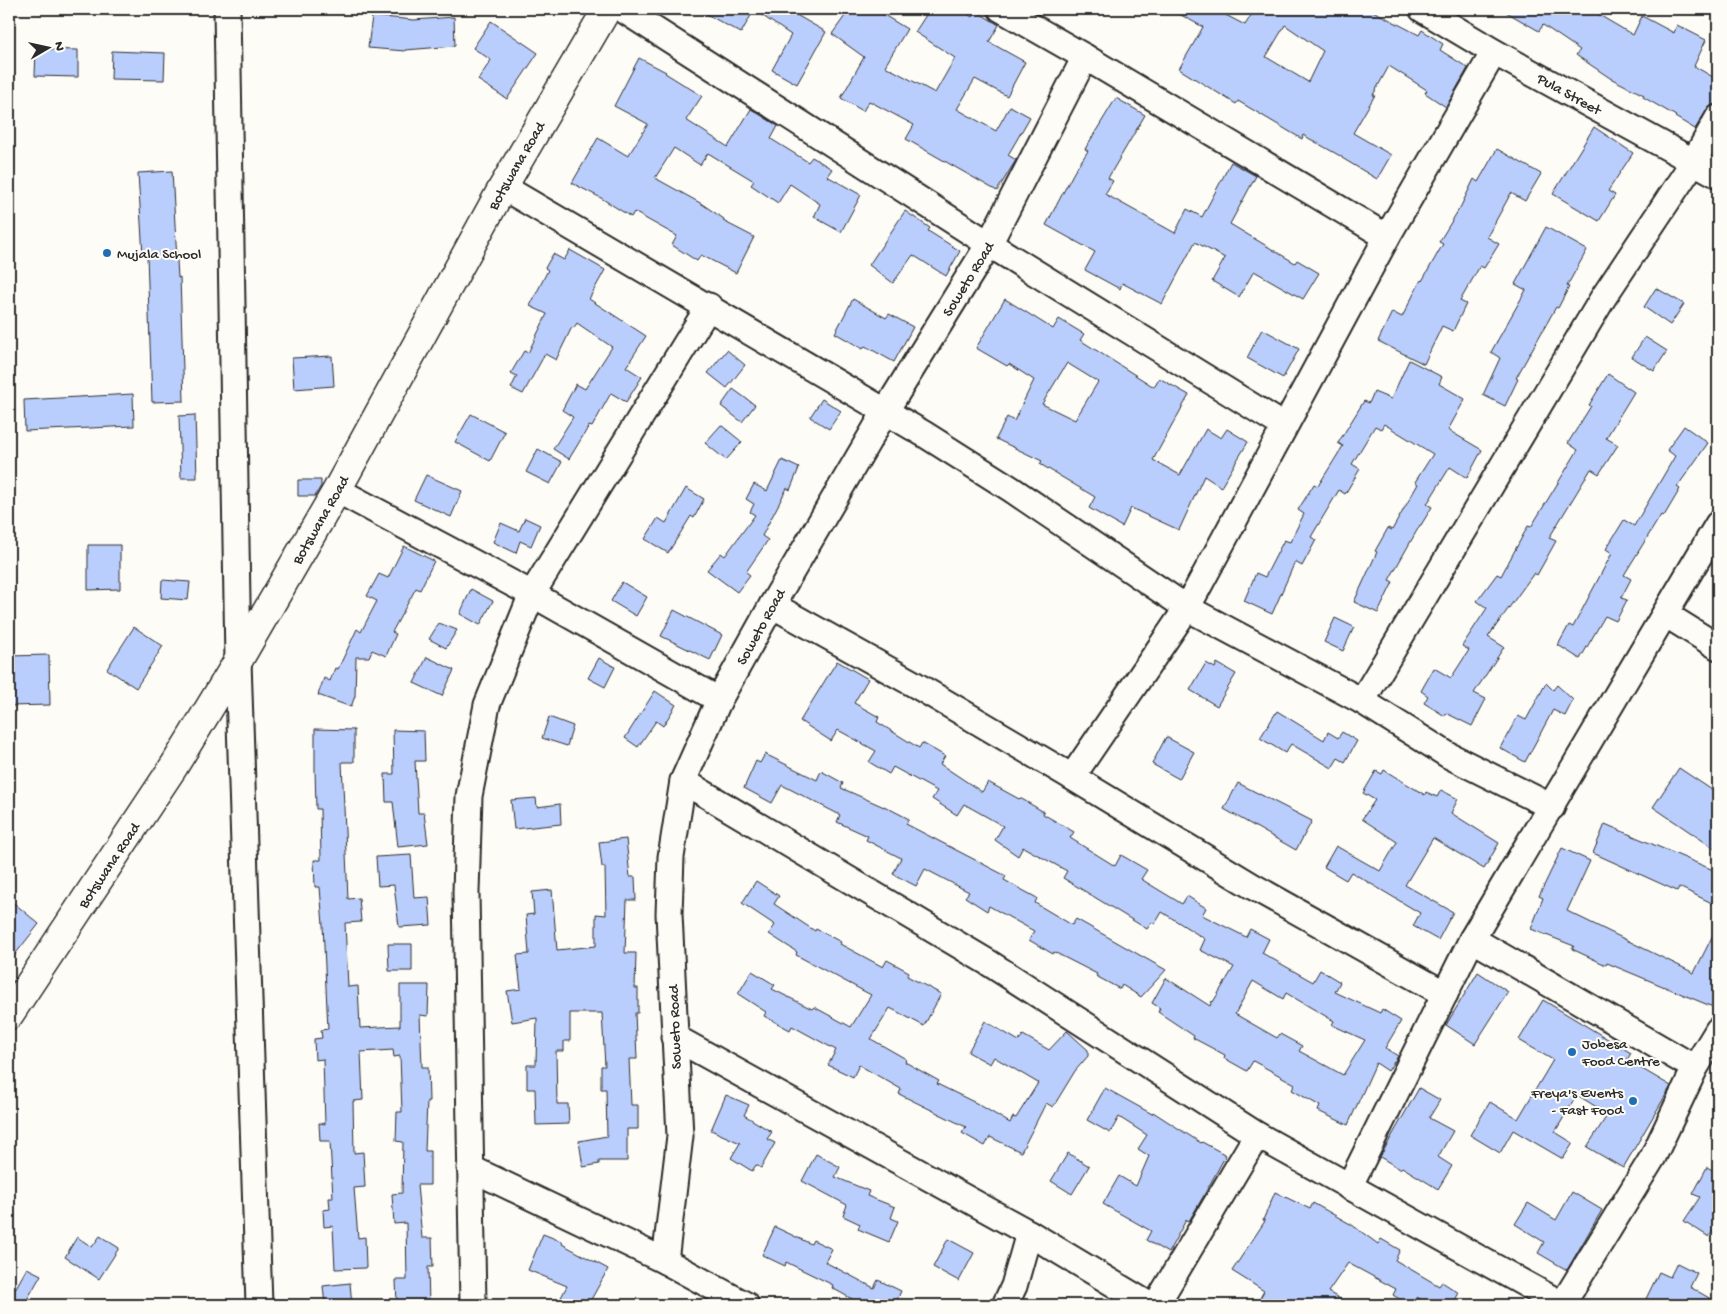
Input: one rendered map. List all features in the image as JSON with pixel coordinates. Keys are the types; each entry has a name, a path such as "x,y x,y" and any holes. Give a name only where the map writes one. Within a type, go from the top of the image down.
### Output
{"street":[{"path":"226,9 238,661 259,1305"},
{"name":"Botswana Road","path":"10,1010 169,774 238,661 336,490 503,187 607,9"},
{"path":"622,9 989,244 1284,426"},
{"path":"1001,9 1387,237"},
{"name":"Pula Street","path":"1422,9 1494,52 1718,175"},
{"path":"1072,777 1187,608 1387,237 1494,52"},
{"name":"Soweto Road","path":"665,1262 680,1136 674,1037 670,914 671,866 683,781 719,700 772,605 885,412 989,244 1085,57"},
{"path":"1362,701 1603,298 1694,161 1718,118"},
{"path":"503,187 709,306 924,434 1187,608 1362,701 1448,754 1552,807"},
{"path":"473,1305 466,892 469,796 487,705 532,594 709,306"},
{"path":"336,490 532,594 719,700"},
{"path":"1349,1187 1472,939 1552,807 1718,524"},
{"path":"772,605 914,684 1252,886 1445,994"},
{"path":"1665,614 1718,647"},
{"path":"683,781 989,963 1257,1135 1562,1305 1653,1157 1695,1068 1718,1030"},
{"path":"1472,939 1695,1068"},
{"path":"674,1037 1029,1233 1150,1305"},
{"path":"1156,1305 1257,1135"},
{"path":"470,1168 665,1262 746,1305"},
{"path":"1005,1305 1014,1286 1029,1233"}],"building":[{"path":"697,9 786,9 826,32 797,84 772,70 791,35 754,10 741,33"},
{"path":"850,9 874,9 907,29 885,66 935,93 955,58 915,32 930,9 960,9 972,17 976,11 999,25 989,42 1025,62 1007,96 975,79 957,109 996,131 1010,106 1030,117 1008,155 1016,160 997,191 906,139 914,125 869,101 863,111 841,98 864,57 832,34"},
{"path":"1170,9 1214,9 1245,25 1255,9 1369,9 1419,35 1422,30 1443,44 1440,50 1468,68 1446,107 1425,93 1427,90 1389,66 1353,133 1391,155 1377,179 1303,135 1302,139 1238,101 1236,104 1179,69 1203,27","holes":["1285,25 1323,51 1308,82 1266,57"]},
{"path":"1501,9 1589,9 1633,35 1642,16 1674,33 1677,25 1706,40 1694,66 1718,80 1718,101 1706,111 1695,129 1643,97 1644,95 1610,78 1576,55 1580,50 1543,25 1539,31"},
{"path":"372,16 414,20 454,17 455,46 405,51 368,48"},
{"path":"491,21 538,53 507,99 478,80 491,60 473,48"},
{"path":"36,49 78,50 78,77 35,76"},
{"path":"112,51 165,53 164,80 111,79"},
{"path":"639,58 666,72 702,96 686,120 728,147 751,109 778,126 771,139 808,162 812,157 832,169 827,176 861,195 841,232 814,217 820,204 790,184 778,203 751,185 754,181 708,153 700,165 674,148 655,178 702,204 724,219 723,221 754,237 736,273 701,255 697,261 672,245 677,236 634,212 631,217 572,183 598,138 628,156 648,124 614,106"},
{"path":"1116,98 1145,115 1108,178 1113,181 1105,194 1175,233 1187,209 1202,217 1231,162 1256,176 1230,224 1295,263 1297,260 1319,273 1303,299 1254,271 1239,297 1212,281 1225,258 1195,242 1162,304 1122,283 1120,289 1085,270 1095,252 1046,225 1074,172 1088,151 1085,149"},
{"path":"1594,127 1633,153 1608,191 1615,195 1599,221 1553,194"},
{"path":"1497,149 1541,174 1525,201 1511,193 1487,237 1499,244 1484,268 1480,266 1460,301 1466,304 1453,331 1442,326 1424,364 1378,341 1392,312 1402,317 1421,280 1443,244 1439,242 1461,206 1474,179 1478,182"},
{"path":"172,171 178,278 180,277 184,401 152,402 147,255 143,256 138,173"},
{"path":"905,211 930,228 928,231 960,251 946,276 913,255 893,283 869,265"},
{"path":"1546,227 1587,250 1567,286 1569,287 1558,308 1556,307 1516,378 1518,379 1505,406 1483,395 1500,358 1491,352 1526,290 1515,284"},
{"path":"570,250 605,270 589,299 646,336 626,367 642,377 626,402 611,393 592,427 589,426 569,459 553,449 573,417 562,410 576,384 585,389 612,347 577,323 574,328 572,327 556,360 545,354 523,394 511,388 517,376 511,373 524,351 528,353 547,314 530,306 548,270 545,268 553,254 564,260"},
{"path":"1656,288 1684,304 1670,325 1644,307"},
{"path":"853,299 886,318 889,314 913,327 894,362 865,346 863,349 835,333"},
{"path":"1005,299 1053,329 1059,319 1084,334 1080,340 1154,387 1159,378 1189,395 1153,460 1180,475 1206,429 1221,438 1227,429 1248,442 1221,487 1204,476 1179,530 1131,508 1122,527 1089,508 1095,497 1040,464 1042,461 996,439 1007,417 1014,421 1034,380 1009,364 1007,366 976,348","holes":["1067,363 1098,382 1075,420 1042,404"]},
{"path":"1262,329 1299,349 1283,378 1247,358"},
{"path":"1645,337 1667,351 1654,371 1632,357"},
{"path":"727,350 745,365 727,388 708,373"},
{"path":"332,356 334,386 294,389 292,358"},
{"path":"1409,360 1442,377 1439,384 1465,399 1448,430 1482,450 1467,478 1450,467 1427,504 1432,507 1389,580 1393,582 1378,613 1354,602 1377,552 1375,551 1388,528 1392,530 1418,484 1415,482 1433,454 1384,424 1381,429 1375,426 1352,464 1360,469 1345,494 1339,490 1311,537 1316,540 1302,566 1295,562 1272,614 1244,601 1256,573 1265,577 1284,540 1290,542 1304,514 1298,510 1314,484 1318,486 1343,446 1338,443 1364,401 1369,403 1374,392 1391,399"},
{"path":"1608,374 1634,392 1606,438 1618,445 1599,474 1591,469 1549,538 1556,541 1537,575 1534,573 1488,637 1504,647 1474,693 1486,699 1472,726 1446,713 1445,716 1424,703 1428,696 1421,691 1434,668 1451,678 1469,650 1462,646 1487,608 1477,601 1497,574 1501,576 1528,526 1531,527 1578,450 1568,443"},
{"path":"733,389 755,405 742,422 721,406"},
{"path":"133,394 134,426 25,431 24,400"},
{"path":"822,399 841,411 829,429 810,417"},
{"path":"471,414 505,432 490,461 455,442"},
{"path":"195,415 197,478 181,478 179,416"},
{"path":"721,425 742,442 726,460 705,443"},
{"path":"1684,426 1708,443 1677,487 1680,489 1664,516 1661,515 1624,575 1631,579 1621,598 1627,600 1616,621 1605,616 1580,659 1558,645 1569,625 1573,627 1612,553 1606,549 1624,520 1634,526 1675,456 1667,450"},
{"path":"538,449 562,462 550,484 526,472"},
{"path":"782,460 799,468 790,490 787,488 762,536 768,540 746,572 750,575 737,592 707,570 721,553 725,556 755,515 750,512 754,504 746,499 754,484 767,491"},
{"path":"426,475 462,491 451,517 414,500"},
{"path":"298,480 321,480 321,486 315,496 298,496"},
{"path":"686,488 704,499 694,518 691,516 668,553 645,539 658,518 666,523"},
{"path":"525,518 540,525 531,546 520,541 516,553 493,542 501,523 519,531"},
{"path":"88,545 120,545 120,589 88,590"},
{"path":"404,546 434,561 420,590 416,588 392,632 396,634 386,656 372,650 369,657 356,657 355,696 351,707 318,695 324,678 330,681 335,668 338,669 357,629 361,632 377,601 367,596 379,574 388,578"},
{"path":"162,580 190,582 188,600 161,598"},
{"path":"622,582 647,597 636,616 611,601"},
{"path":"471,589 493,601 480,625 460,614"},
{"path":"674,610 722,635 710,660 661,636"},
{"path":"1335,618 1354,627 1343,651 1324,642"},
{"path":"439,623 457,630 446,648 429,639"},
{"path":"134,627 163,646 136,688 107,669"},
{"path":"49,655 50,705 9,706 9,656"},
{"path":"427,657 454,670 442,696 414,683"},
{"path":"599,658 615,667 605,687 588,678"},
{"path":"837,661 868,679 854,703 879,717 877,722 919,748 922,743 945,756 940,764 982,792 988,782 1020,798 1074,832 1070,838 1115,866 1121,855 1147,870 1141,879 1182,904 1187,896 1206,908 1202,915 1246,937 1250,929 1269,939 1262,953 1313,982 1320,970 1340,982 1335,992 1380,1013 1382,1009 1401,1021 1385,1048 1398,1056 1388,1071 1376,1063 1348,1125 1318,1111 1320,1106 1292,1090 1295,1084 1253,1061 1247,1071 1224,1058 1225,1055 1193,1038 1194,1036 1158,1012 1160,1008 1152,1003 1166,978 1210,1006 1234,967 1200,950 1205,939 1162,912 1155,924 1152,922 1147,929 1063,878 1067,871 1023,847 1018,856 995,840 1003,826 964,804 957,815 932,799 937,791 893,767 889,774 869,762 876,751 838,730 831,741 800,721","holes":["1253,981 1283,999 1286,993 1334,1021 1332,1025 1365,1040 1343,1075 1299,1051 1302,1046 1280,1034 1277,1038 1235,1014"]},
{"path":"1206,663 1215,668 1217,663 1236,674 1217,706 1190,690"},
{"path":"1546,683 1553,690 1557,685 1573,700 1565,716 1553,710 1525,762 1500,748 1518,716 1526,720"},
{"path":"655,691 676,705 663,726 656,721 638,747 625,738"},
{"path":"1277,711 1324,740 1328,732 1338,738 1342,732 1357,741 1345,762 1338,758 1332,768 1291,744 1285,753 1260,738"},
{"path":"549,717 573,726 567,746 542,738"},
{"path":"315,729 354,730 354,762 342,762 348,899 359,898 361,922 345,923 348,987 358,986 360,1028 400,1026 400,985 429,985 428,1016 420,1015 422,1067 428,1067 429,1101 427,1101 425,1151 430,1151 430,1185 417,1185 422,1238 432,1238 433,1267 428,1267 429,1305 397,1305 396,1280 407,1280 406,1223 394,1224 392,1194 402,1193 403,1142 396,1141 397,1112 402,1112 400,1056 394,1057 393,1050 361,1052 363,1100 353,1101 354,1153 363,1152 365,1187 354,1188 358,1238 365,1237 366,1268 335,1269 333,1226 324,1227 323,1210 330,1209 329,1198 333,1198 330,1141 320,1141 319,1123 325,1124 323,1059 315,1060 314,1039 322,1038 321,1030 328,1029 320,887 315,887 314,860 321,860 320,809 316,809"},
{"path":"393,730 424,731 425,761 415,761 418,813 424,813 428,844 398,847 393,802 386,802 385,774 394,774"},
{"path":"1166,737 1194,752 1179,779 1152,764"},
{"path":"765,754 817,780 821,771 843,783 841,788 909,819 906,824 1006,876 1004,880 1037,898 1035,903 1072,925 1076,919 1166,970 1141,997 1122,985 1120,989 1096,976 1097,974 1054,952 1053,954 1029,940 1034,931 989,906 987,911 965,897 969,892 925,869 916,886 893,874 901,858 866,840 868,836 837,822 840,815 782,785 772,803 744,788 756,761 760,763"},
{"path":"1679,768 1718,794 1718,851 1653,807"},
{"path":"1384,770 1425,795 1426,792 1437,797 1441,790 1458,799 1451,813 1499,843 1484,869 1433,838 1405,885 1453,912 1438,940 1413,926 1420,913 1351,872 1346,880 1324,867 1336,846 1380,871 1397,842 1362,819 1375,800 1363,793 1376,771 1382,774"},
{"path":"1238,783 1312,821 1296,850 1224,809"},
{"path":"536,798 537,807 560,804 561,824 514,829 511,800"},
{"path":"1605,824 1718,872 1718,906 1679,887 1677,891 1593,853"},
{"path":"626,839 630,877 635,877 636,900 627,900 625,953 636,953 635,988 638,988 638,1013 635,1013 637,1059 629,1059 631,1105 638,1105 638,1129 627,1129 627,1161 599,1161 599,1164 583,1167 579,1141 607,1136 606,1089 601,1089 601,1066 605,1066 602,1013 570,1013 570,1041 564,1041 564,1051 556,1051 557,1104 568,1104 569,1124 536,1125 535,1089 527,1089 527,1065 536,1065 537,1018 512,1022 507,991 521,989 517,955 529,954 526,915 534,914 532,892 552,890 557,950 596,946 596,914 606,915 605,867 602,867 599,842"},
{"path":"1562,848 1590,861 1567,911 1694,973 1718,925 1718,993 1713,1007 1607,963 1606,965 1572,949 1574,946 1531,929 1543,898 1539,896"},
{"path":"411,855 414,898 429,897 431,925 399,927 394,885 378,886 376,857"},
{"path":"756,881 779,896 774,904 815,931 816,929 841,942 840,944 883,967 887,960 909,972 907,976 941,994 924,1026 890,1008 871,1039 906,1059 905,1062 939,1081 937,1084 978,1104 1010,1123 1013,1117 1016,1118 1038,1083 994,1057 990,1064 968,1052 985,1021 1019,1041 1023,1035 1049,1050 1067,1031 1088,1050 1088,1056 1075,1071 1053,1107 1046,1103 1021,1152 990,1137 985,1146 962,1133 966,1127 899,1094 901,1089 859,1065 853,1077 828,1065 836,1050 792,1026 790,1030 764,1016 766,1012 738,994 752,971 775,985 772,989 812,1009 814,1007 851,1027 871,995 796,955 797,952 769,934 775,925 742,903"},
{"path":"9,899 39,924 9,962"},
{"path":"388,944 412,944 412,971 389,971"},
{"path":"1478,972 1508,992 1475,1044 1446,1025"},
{"path":"1543,1000 1631,1053 1627,1060 1671,1086 1623,1168 1587,1147 1608,1114 1577,1095 1555,1132 1573,1143 1563,1159 1513,1130 1500,1153 1470,1135 1490,1102 1518,1119 1553,1060 1519,1040"},
{"path":"1105,1088 1152,1114 1153,1112 1201,1143 1226,1155 1189,1221 1186,1220 1168,1253 1146,1240 1151,1231 1103,1204 1119,1176 1136,1186 1149,1156 1138,1149 1147,1135 1119,1117 1110,1133 1087,1120"},
{"path":"1419,1088 1440,1100 1429,1118 1453,1131 1438,1157 1452,1166 1438,1189 1402,1167 1400,1169 1380,1157"},
{"path":"726,1095 749,1105 744,1115 772,1132 767,1139 775,1143 761,1168 756,1165 752,1171 731,1158 740,1143 711,1130"},
{"path":"1068,1153 1089,1166 1072,1194 1051,1181"},
{"path":"816,1154 840,1167 835,1177 869,1191 867,1196 895,1207 891,1218 898,1221 889,1242 858,1229 860,1224 843,1216 847,1205 802,1181"},
{"path":"1707,1167 1716,1172 1718,1168 1718,1223 1709,1237 1684,1221 1700,1197 1693,1194"},
{"path":"1275,1192 1310,1209 1313,1203 1352,1225 1378,1244 1381,1239 1400,1250 1395,1260 1439,1286 1442,1282 1459,1293 1452,1305 1430,1305 1417,1297 1413,1305 1409,1305 1393,1295 1396,1289 1348,1263 1328,1292 1351,1305 1273,1305 1260,1298 1264,1291 1232,1271 1265,1221 1263,1220"},
{"path":"1572,1192 1602,1210 1567,1270 1538,1253 1544,1242 1515,1224 1528,1203 1556,1220"},
{"path":"775,1227 811,1244 813,1240 832,1249 825,1262 874,1288 878,1280 901,1291 897,1300 908,1305 863,1305 832,1288 833,1285 786,1262 785,1266 762,1255"},
{"path":"543,1234 563,1242 562,1244 608,1269 588,1305 557,1305 567,1286 528,1270"},
{"path":"100,1236 119,1248 99,1279 65,1257 77,1237 92,1247"},
{"path":"948,1239 974,1253 959,1281 933,1267"},
{"path":"1677,1263 1697,1273 1690,1287 1718,1303 1718,1305 1643,1305 1659,1272 1670,1277"},
{"path":"27,1268 41,1275 24,1305 19,1305 9,1300"},
{"path":"350,1283 352,1305 325,1305 323,1286"}],"place":[{"name":"Mujala School","path":"107,253"},
{"name":"Jobesa Food Centre","path":"1572,1052"},
{"name":"Freya's Events - Fast Food","path":"1633,1101"}]}
